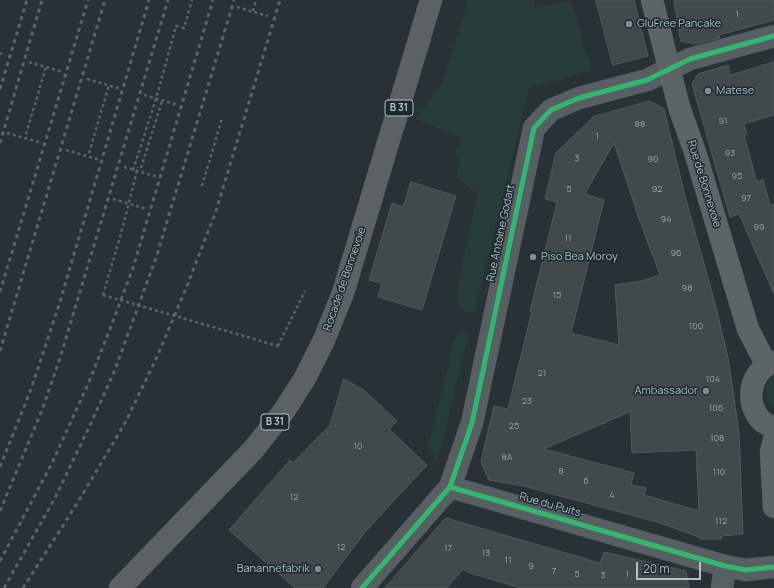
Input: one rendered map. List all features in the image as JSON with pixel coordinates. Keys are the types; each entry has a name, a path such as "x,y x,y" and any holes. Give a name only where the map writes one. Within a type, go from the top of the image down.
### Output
{"main road":[{"name":"Rocade de Bonnevoie","path":"120,588 253,450 284,411 304,378 324,340 343,293 431,0"},
{"name":"Rue de Bonnevoie","path":"652,0 668,69 748,329 770,363 755,376 751,392 753,408 763,422 774,428"},
{"path":"774,440 771,452 774,507"}],"street":[{"name":"Rue Antoine Godart","path":"450,487 472,423 534,128 551,110 579,98 647,80 690,59 774,36"},
{"name":"Rue du Puits","path":"450,487 725,566 746,570 774,567"},
{"path":"362,588 450,487"},
{"path":"722,588 725,566"}],"path":[{"path":"192,0 184,28 176,26 135,170 120,237 103,295 278,346 305,291"},
{"path":"253,11 256,0"},
{"path":"237,7 268,16"},
{"path":"29,62 63,72"},
{"path":"26,134 46,67"},
{"path":"87,79 121,89"},
{"path":"89,153 109,85"},
{"path":"144,95 178,105"},
{"path":"135,170 139,167 162,100"},
{"path":"202,186 222,118"},
{"path":"8,133 42,143"},
{"path":"66,150 100,160"},
{"path":"124,167 158,177"},
{"path":"114,199 147,209"}],"green space":[{"path":"468,0 534,0 535,7 571,1 592,71 529,88 474,314 460,309 457,304 456,295 477,194 456,177 461,158 456,153 461,138 415,119 444,80"},
{"path":"461,332 469,334 438,460 427,450 454,341 456,335"},
{"path":"774,375 774,409 768,401 766,392 768,383"}],"building":[{"path":"596,0 634,0 648,56 613,65"},
{"path":"674,0 774,0 774,20 719,35 720,38 696,44 681,41"},
{"path":"774,62 774,115 744,124 747,134 744,135 757,182 763,179 770,205 774,204 774,294 739,214 730,217 692,84 698,74 728,65 730,75"},
{"path":"650,101 664,109 685,196 715,303 728,357 739,432 743,534 721,536 722,539 700,539 699,537 657,522 523,486 489,480 481,462 494,406 508,409 532,311 530,311 557,202 545,199 556,153 593,117","holes":["614,143 636,209 635,208 660,275 641,281 615,285 619,345 571,333 604,200 585,194","630,412 632,453 696,450 699,511 644,495 646,488 631,485 634,473 544,449"]},
{"path":"411,182 456,196 422,310 378,297 382,283 369,280 392,203 403,207"},
{"path":"344,379 365,391 397,421 389,429 427,465 366,531 323,588 295,588 229,530 290,460 293,463 330,425"},
{"path":"446,518 600,563 604,552 686,571 689,588 521,588 470,573 463,569 447,588 385,588"}],"railway":[{"path":"0,89 27,0"},
{"path":"0,143 42,0"},
{"path":"0,292 88,0"},
{"path":"0,351 105,0"},
{"path":"0,467 31,389 59,305 149,0"},
{"path":"0,511 42,410 60,358 168,0"},
{"path":"0,561 52,463 89,382 110,329 133,268 213,0"},
{"path":"4,588 55,498 114,372 156,258 234,0"},
{"path":"23,588 78,502 125,423 157,357 187,286 216,211 280,0"}],"cycle path":[{"path":"450,487 472,423 534,128 551,110 579,98 647,80 690,59 774,36"},
{"path":"362,588 450,487 725,566 746,570 774,567"}],"place":[{"name":"GluFree Pancake","path":"629,24"},
{"name":"Matese","path":"708,91"},
{"name":"Piso Bea Moroy","path":"533,257"},
{"name":"Ambassador","path":"706,391"},
{"name":"Banannefabrik","path":"318,569"}]}
